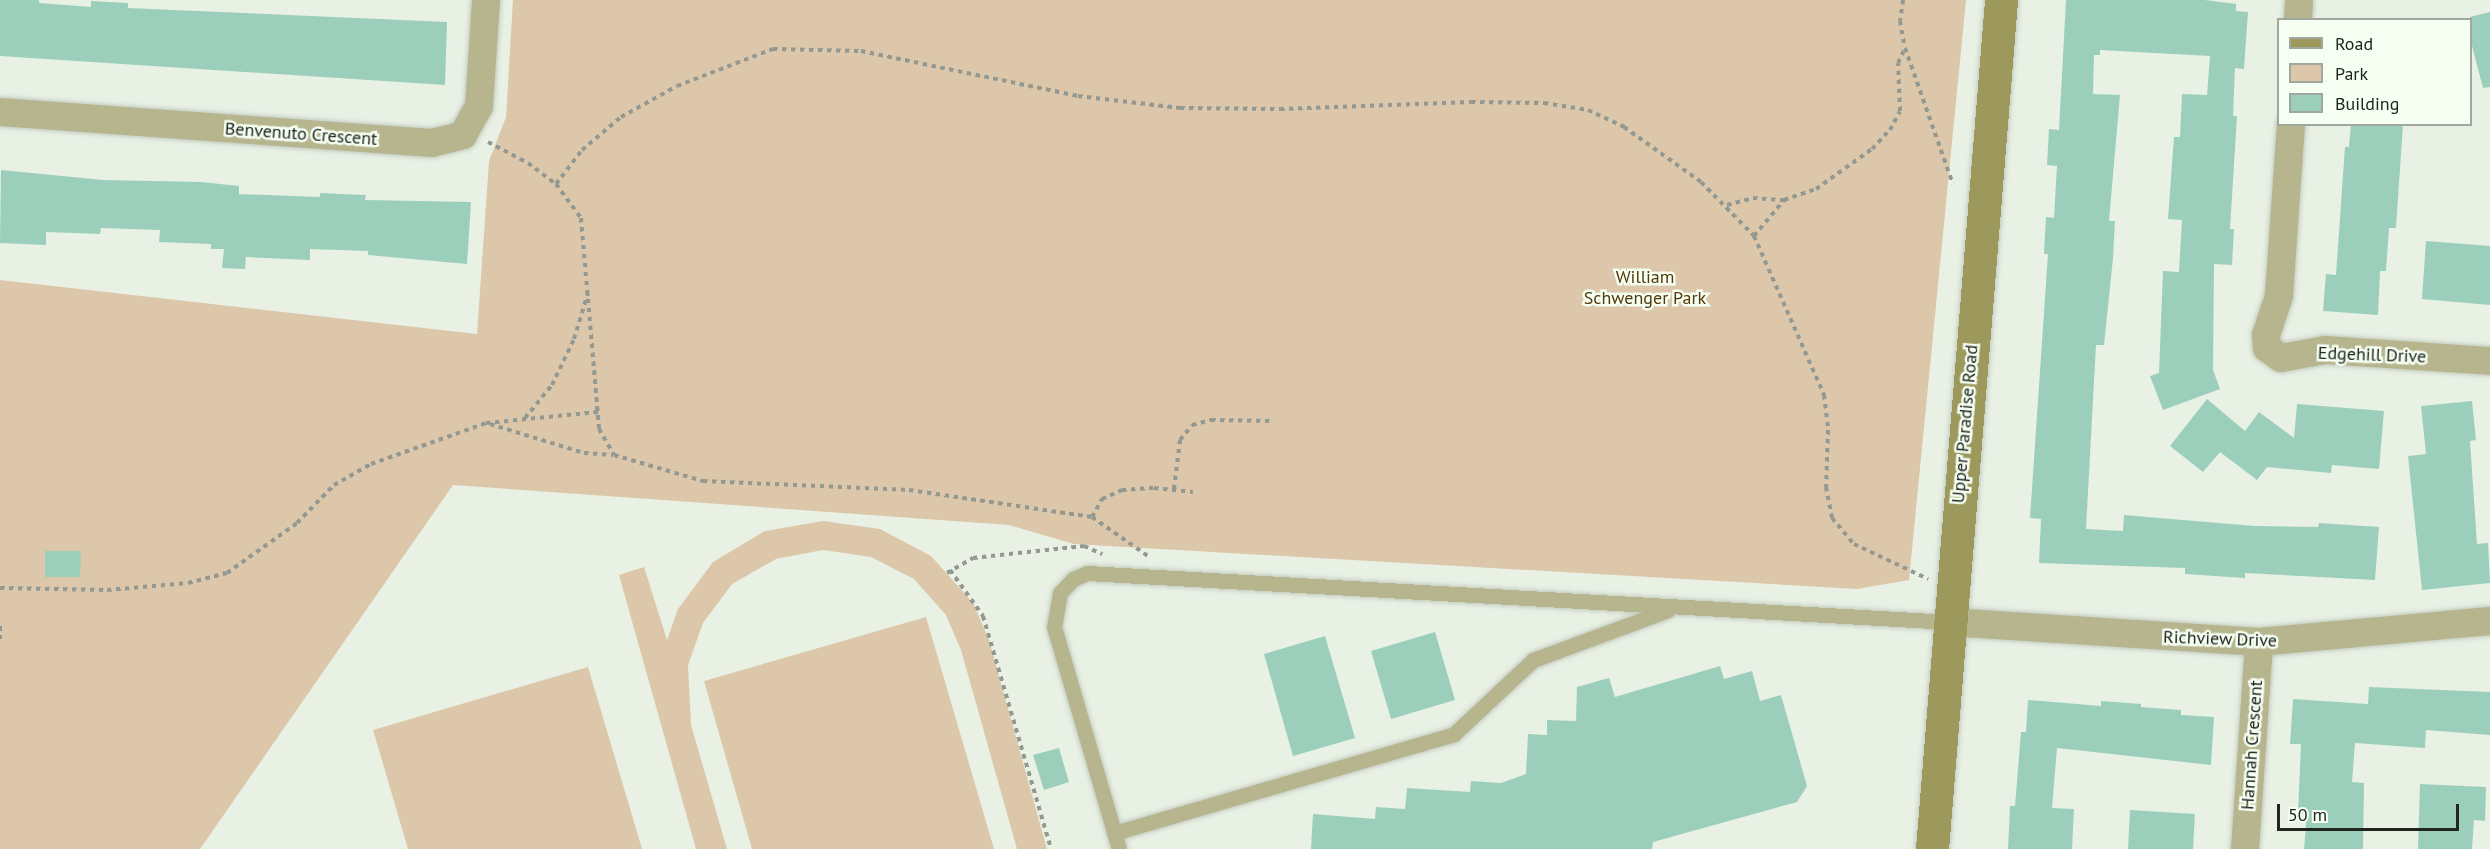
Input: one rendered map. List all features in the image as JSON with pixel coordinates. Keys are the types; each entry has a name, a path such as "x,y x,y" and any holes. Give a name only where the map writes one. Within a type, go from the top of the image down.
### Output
{"main road":[{"name":"Upper Paradise Road","path":"1932,849 2001,0"}],"street":[{"path":"464,135 479,106 486,0"},
{"path":"2298,18 2299,0"},
{"name":"Benvenuto Crescent","path":"0,112 432,143 464,135"},
{"name":"Edgehill Drive","path":"2291,126 2279,296 2266,335 2267,348 2281,358 2325,350 2490,361"},
{"name":"Richview Drive","path":"1949,622 2259,642 2490,621"},
{"name":"Hannah Crescent","path":"2245,849 2259,642"}],"lane":[{"path":"1119,849 1054,627 1058,598 1069,582 1087,573 1949,622"},
{"path":"1114,834 1454,734 1533,660 1674,608"}],"path":[{"path":"1903,0 1900,21 1905,48 1953,184"},
{"path":"556,184 582,150 621,117 677,86 773,49 815,48 861,51 1078,96 1180,108 1280,109 1471,102 1544,103 1588,110 1633,133 1727,205 1754,236 1824,395 1828,430 1826,487 1832,518 1854,544 1925,579 1952,583"},
{"path":"1727,205 1753,198 1784,201 1816,189 1872,149 1890,130 1900,111 1898,63 1905,48"},
{"path":"464,135 501,146 556,184 581,218 589,289 599,429 614,455"},
{"path":"1754,236 1784,201"},
{"path":"524,419 552,385 574,339 589,289"},
{"path":"0,588 107,590 188,583 227,573 297,523 334,484 370,464 486,423 598,412"},
{"path":"1174,489 1180,440 1192,425 1211,420 1273,422"},
{"path":"486,423 584,453 614,455 703,481 909,490 1092,517 1147,555 1163,577"},
{"path":"1092,517 1102,499 1122,490 1174,489 1193,492"},
{"path":"1051,849 983,616 948,572 974,558 1084,546 1102,554 1112,573"},
{"path":"0,626 0,639"}],"green space":[{"name":"William Schwenger Park","path":"513,0 1966,0 1909,580 1857,589 1074,544 1009,525 453,485 200,849 0,849 0,280 477,334 489,161 506,117"},
{"path":"823,521 880,529 931,556 973,603 989,640 1047,849 1017,849 961,650 946,615 914,579 871,557 823,550 776,559 732,584 703,623 688,665 691,725 727,849 696,849 619,575 644,567 667,640 678,609 713,562 765,531"},
{"path":"926,617 994,849 752,849 704,681"},
{"path":"588,667 642,849 408,849 373,730"}],"building":[{"path":"0,0 39,0 39,3 91,7 91,1 128,3 128,8 447,22 445,85 0,56"},
{"path":"2066,0 2205,0 2236,4 2236,11 2248,12 2244,69 2235,68 2233,116 2237,116 2230,229 2234,229 2232,265 2214,264 2213,370 2220,389 2163,410 2150,376 2159,373 2163,271 2179,272 2182,220 2168,219 2174,137 2180,137 2182,94 2207,95 2210,56 2100,50 2100,55 2094,55 2093,94 2120,95 2109,221 2115,221 2113,258 2104,345 2096,345 2086,529 2123,531 2124,515 2254,526 2318,527 2319,523 2379,527 2375,580 2245,573 2245,578 2185,574 2185,568 2039,563 2041,519 2030,518 2048,254 2044,254 2046,217 2054,218 2057,166 2047,165 2049,129 2059,130"},
{"path":"2490,12 2490,87 2483,88 2472,46 2472,18 2470,17"},
{"path":"2351,126 2403,126 2396,228 2389,228 2386,271 2380,271 2378,315 2323,311 2326,274 2336,275 2345,147 2349,147"},
{"path":"1,170 103,180 201,182 239,186 239,194 320,197 320,193 366,195 365,200 471,202 467,264 368,255 368,251 310,249 310,260 246,257 245,269 222,268 224,249 211,249 211,244 159,242 160,230 101,228 100,234 46,232 46,245 0,243"},
{"path":"2426,241 2490,246 2490,305 2422,299"},
{"path":"2207,399 2245,431 2259,412 2294,438 2297,404 2384,411 2379,469 2332,465 2331,473 2267,467 2257,480 2220,452 2203,472 2170,446"},
{"path":"2472,401 2476,440 2470,441 2477,544 2488,543 2490,583 2422,590 2408,456 2426,454 2421,406"},
{"path":"45,551 81,551 80,577 45,577"},
{"path":"1435,632 1455,700 1391,719 1371,651"},
{"path":"1325,636 1355,738 1293,756 1264,654"},
{"path":"1720,666 1724,679 1752,671 1760,701 1781,695 1807,786 1797,802 1653,842 1652,849 1311,849 1313,814 1375,819 1376,807 1405,809 1407,788 1470,792 1471,781 1501,783 1526,774 1528,734 1547,735 1547,720 1576,721 1577,687 1609,678 1615,697"},
{"path":"2369,687 2490,692 2490,735 2426,730 2425,748 2355,743 2352,782 2364,783 2363,849 2304,849 2307,814 2298,813 2301,744 2290,744 2293,699 2368,704"},
{"path":"2028,700 2101,706 2101,701 2141,704 2141,707 2181,710 2181,715 2214,717 2211,765 2057,748 2052,808 2074,809 2072,849 2008,849 2010,806 2015,806 2021,732 2026,732"},
{"path":"1059,748 1069,782 1044,790 1033,755"},
{"path":"2420,784 2486,787 2485,821 2474,820 2472,849 2418,849"},
{"path":"2130,810 2195,814 2193,849 2128,849"}]}
